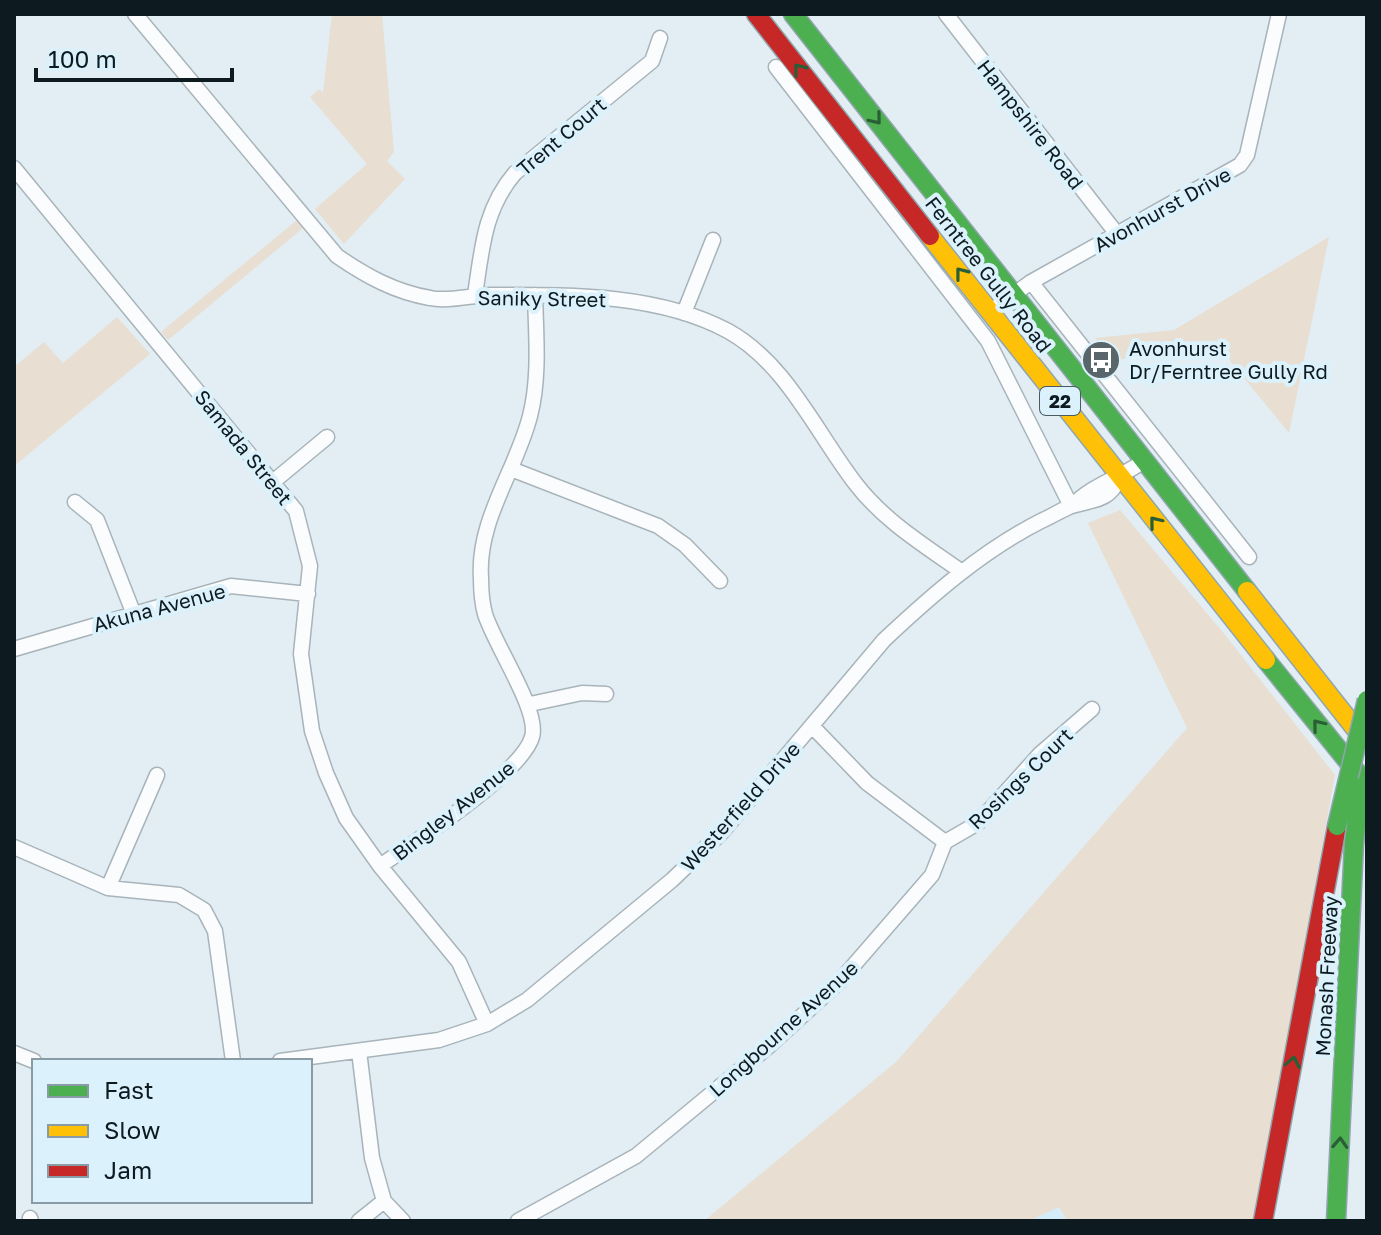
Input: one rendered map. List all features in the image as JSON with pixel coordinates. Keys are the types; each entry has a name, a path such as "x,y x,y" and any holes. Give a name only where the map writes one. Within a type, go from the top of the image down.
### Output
{"main road":[{"name":"Ferntree Gully Road","path":"756,14 991,311 1119,479 1367,785"},
{"name":"Ferntree Gully Road","path":"793,14 1015,292 1367,743"},
{"path":"1263,1221 1337,826 1367,700"},
{"name":"Monash Freeway","path":"1336,1221 1354,843 1367,733"}],"street":[{"name":"Saniky Street","path":"135,14 337,256 387,287 433,299 475,295 602,297 684,313 728,331 758,352 780,376 856,485 883,516 962,572"},
{"name":"Hampshire Road","path":"946,14 1117,234"},
{"name":"Avonhurst Drive","path":"991,311 1031,282 1240,165 1247,155 1279,14"},
{"name":"Trent Court","path":"475,295 487,219 499,192 515,173 652,61 660,38"},
{"name":"Ferntree Gully Road","path":"776,67 988,341 1071,506"},
{"name":"Samada Street","path":"14,168 296,511 307,544 310,566 301,654 312,731 346,818 380,866 459,962 487,1024"},
{"path":"684,313 713,240"},
{"path":"1031,282 1249,557"},
{"path":"535,295 536,381 530,416 486,527 480,575 485,613 510,674 530,704 582,693 606,694"},
{"path":"1111,418 1113,386"},
{"path":"274,481 327,437"},
{"name":"Westerfield Drive","path":"296,1059 439,1040 487,1024 527,1000 672,880 722,832 884,640 962,572 1012,536 1071,506 1107,496 1119,479 1144,461"},
{"path":"511,469 658,526 685,545 720,581"},
{"path":"75,502 97,520 133,612"},
{"name":"Akuna Avenue","path":"14,649 231,586 308,594"},
{"name":"Bingley Avenue","path":"380,866 440,824 520,759 533,736 530,704"},
{"name":"Rosings Court","path":"945,842 978,823 1040,754 1092,709"},
{"path":"812,726 867,783 945,842"},
{"path":"108,888 157,775"},
{"name":"Longbourne Avenue","path":"518,1221 636,1156 769,1046 840,981 932,875 945,842"},
{"path":"14,847 108,888 179,895 204,910 215,931 233,1059"},
{"path":"359,1051 372,1158 384,1201 403,1221"},
{"path":"359,1221 384,1201"}],"shaded area":[{"path":"332,14 382,14 394,152 387,161 405,179 344,244 315,209 367,164 310,97 319,89 323,93"},
{"path":"297,220 303,228 168,340 161,332"},
{"path":"1329,237 1289,433 1214,341 1112,361 1095,338 1174,330"},
{"path":"117,317 150,354 14,466 14,367 44,342 63,363"},
{"path":"1120,510 1226,636 1335,775 1254,1221 1067,1221 1059,1207 1029,1221 704,1221 897,1061 1187,728 1088,523"},
{"path":"1059,1207 1067,1221 1029,1221"}],"traffic: fast":[{"path":"793,14 1247,591"},
{"path":"1266,660 1359,775"},
{"path":"1337,826 1367,700"},
{"path":"1354,843 1361,787"},
{"path":"1336,1221 1354,843"}],"traffic: slow":[{"path":"930,236 1266,660"},
{"path":"1247,591 1366,742"}],"traffic: jam":[{"path":"756,14 930,236"},
{"path":"1263,1221 1337,826"}],"place":[{"name":"Avonhurst Dr/Ferntree Gully Rd","path":"1101,360"}]}
